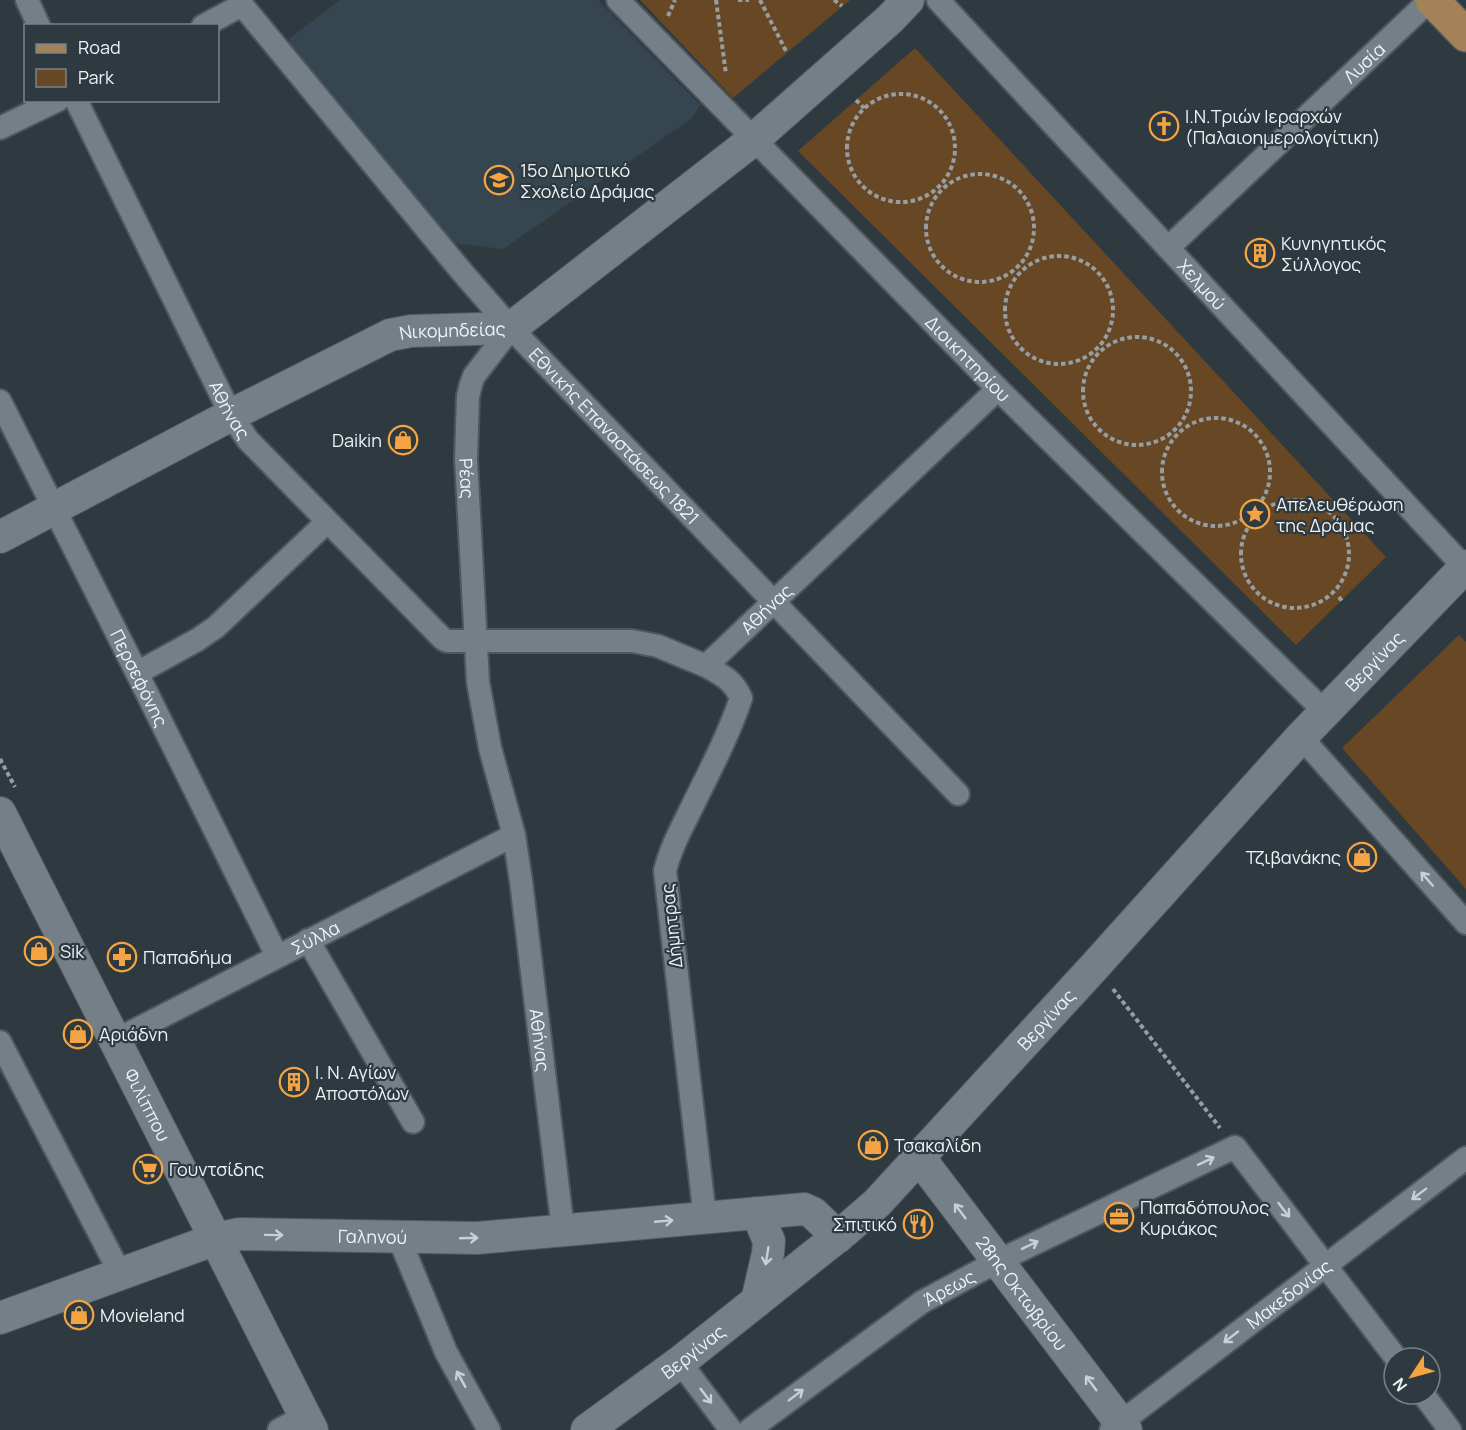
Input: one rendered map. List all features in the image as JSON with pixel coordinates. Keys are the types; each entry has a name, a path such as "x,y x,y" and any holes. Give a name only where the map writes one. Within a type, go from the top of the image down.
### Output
{"main road":[{"path":"1431,0 1466,34"}],"street":[{"path":"27,0 38,24"},
{"name":"Διοικητηρίου","path":"618,0 998,389 1324,712"},
{"name":"Νικομηδείας","path":"0,537 231,415 390,335 411,331 512,328 753,140 890,19 908,0"},
{"name":"Χελμού","path":"938,0 1465,568"},
{"name":"Λυσία","path":"1168,248 1431,0"},
{"name":"Εθνικής Επαναστάσεως 1821","path":"207,24 242,5 462,272 512,328 958,794"},
{"path":"0,128 54,102"},
{"name":"Αθήνας","path":"77,102 231,415 248,440 447,641 632,641 658,646 706,666 998,389"},
{"name":"Ρέας","path":"475,640 466,459 468,396 474,376 512,328"},
{"name":"Περσεφόνης","path":"0,402 277,956"},
{"path":"137,673 216,627 327,522"},
{"name":"Βεργίνας","path":"587,1430 680,1362 838,1237 877,1203 1324,712 1465,568"},
{"name":"Αθήνας","path":"475,640 478,682 490,748 514,835 530,942 563,1230"},
{"name":"Δήμητρας","path":"705,1218 665,871 677,838 733,721 741,698 733,683 706,666"},
{"path":"1301,737 1466,923"},
{"name":"Φιλίππου","path":"0,813 216,1239 299,1425"},
{"name":"Σύλλα","path":"116,1040 514,835"},
{"path":"308,940 413,1122"},
{"path":"0,1042 120,1273"},
{"path":"1235,1148 1387,1346"},
{"name":"Άρεως","path":"749,1430 904,1314 998,1261 1235,1148"},
{"name":"28ης Οκτωβρίου","path":"918,1156 998,1261 1119,1428"},
{"name":"Μακεδονίας","path":"1119,1428 1325,1264 1466,1158"},
{"name":"Γαληνού","path":"0,1318 216,1239 238,1234 477,1238 804,1209 813,1213 838,1237"},
{"path":"757,1213 769,1241 767,1262 757,1301"},
{"path":"399,1238 446,1352 489,1430"},
{"path":"680,1362 731,1430"},
{"path":"1432,1406 1450,1430"}],"path":[{"path":"716,0 728,82"},
{"path":"738,0 749,0"},
{"path":"759,0 787,53"},
{"path":"834,0 842,6"},
{"path":"941,187 927,215 926,227 931,250 941,265 955,276 979,282 1002,277 1020,269 1036,261 1048,257 1072,257 1094,268 1108,287 1113,311 1112,323 1099,350 1089,367 1083,390 1088,414 1113,440 1137,445 1149,444 1160,440 1177,431 1193,423 1216,418 1240,424 1258,439 1268,461 1270,473 1264,496 1254,510 1238,521 1215,526 1191,521 1173,505 1162,483 1161,471 1167,448 1177,431 1186,416 1192,392 1186,369 1172,350 1162,343 1138,338 1115,342 1099,350 1082,359 1059,364 1046,363 1025,352 1010,332 1005,309 1011,286 1020,269 1028,252 1034,229 1029,205 1022,195 1004,180 980,174 957,179 941,187 924,197 900,202 877,196 867,189 852,170 847,146 848,135 853,123 864,108 878,98 902,93 925,99 944,115 950,125 955,148 949,172 941,187"},
{"path":"856,100 864,108"},
{"path":"1296,500 1308,502 1330,513 1345,532 1350,555 1348,567 1337,589 1318,604 1295,609 1282,607 1261,596 1246,577 1241,554 1247,530 1259,514 1273,505 1296,500"},
{"path":"1254,510 1259,514"},
{"path":"1095,966 1235,1148"}],"shaded area":[{"name":"15ο Δημοτικό Σχολείο Δράμας","path":"340,0 598,0 700,105 691,119 503,249 445,242 290,49 289,39"}],"green space":[{"path":"640,0 850,0 733,98"},
{"path":"915,48 1386,557 1296,645 798,151"},
{"path":"1459,635 1466,642 1466,889 1342,748"}],"place":[{"name":"Ι.Ν.Τριών Ιεραρχών (Παλαιοημερολογίτικη)","path":"1164,126"},
{"name":"15ο Δημοτικό Σχολείο Δράμας","path":"499,180"},
{"name":"Κυνηγητικός Σύλλογος","path":"1260,253"},
{"name":"Daikin","path":"403,440"},
{"name":"Απελευθέρωση της Δράμας","path":"1255,514"},
{"name":"Τζιβανάκης","path":"1362,857"},
{"name":"Sik","path":"39,951"},
{"name":"Παπαδήμα","path":"122,957"},
{"name":"Αριάδνη","path":"78,1034"},
{"name":"Ι. Ν. Αγίων Αποστόλων","path":"294,1082"},
{"name":"Τσακαλίδη","path":"873,1145"},
{"name":"Γουντσίδης","path":"148,1169"},
{"name":"Παπαδόπουλος Κυριάκος","path":"1119,1217"},
{"name":"Σπιτικό","path":"918,1224"},
{"name":"Movieland","path":"79,1315"}]}
